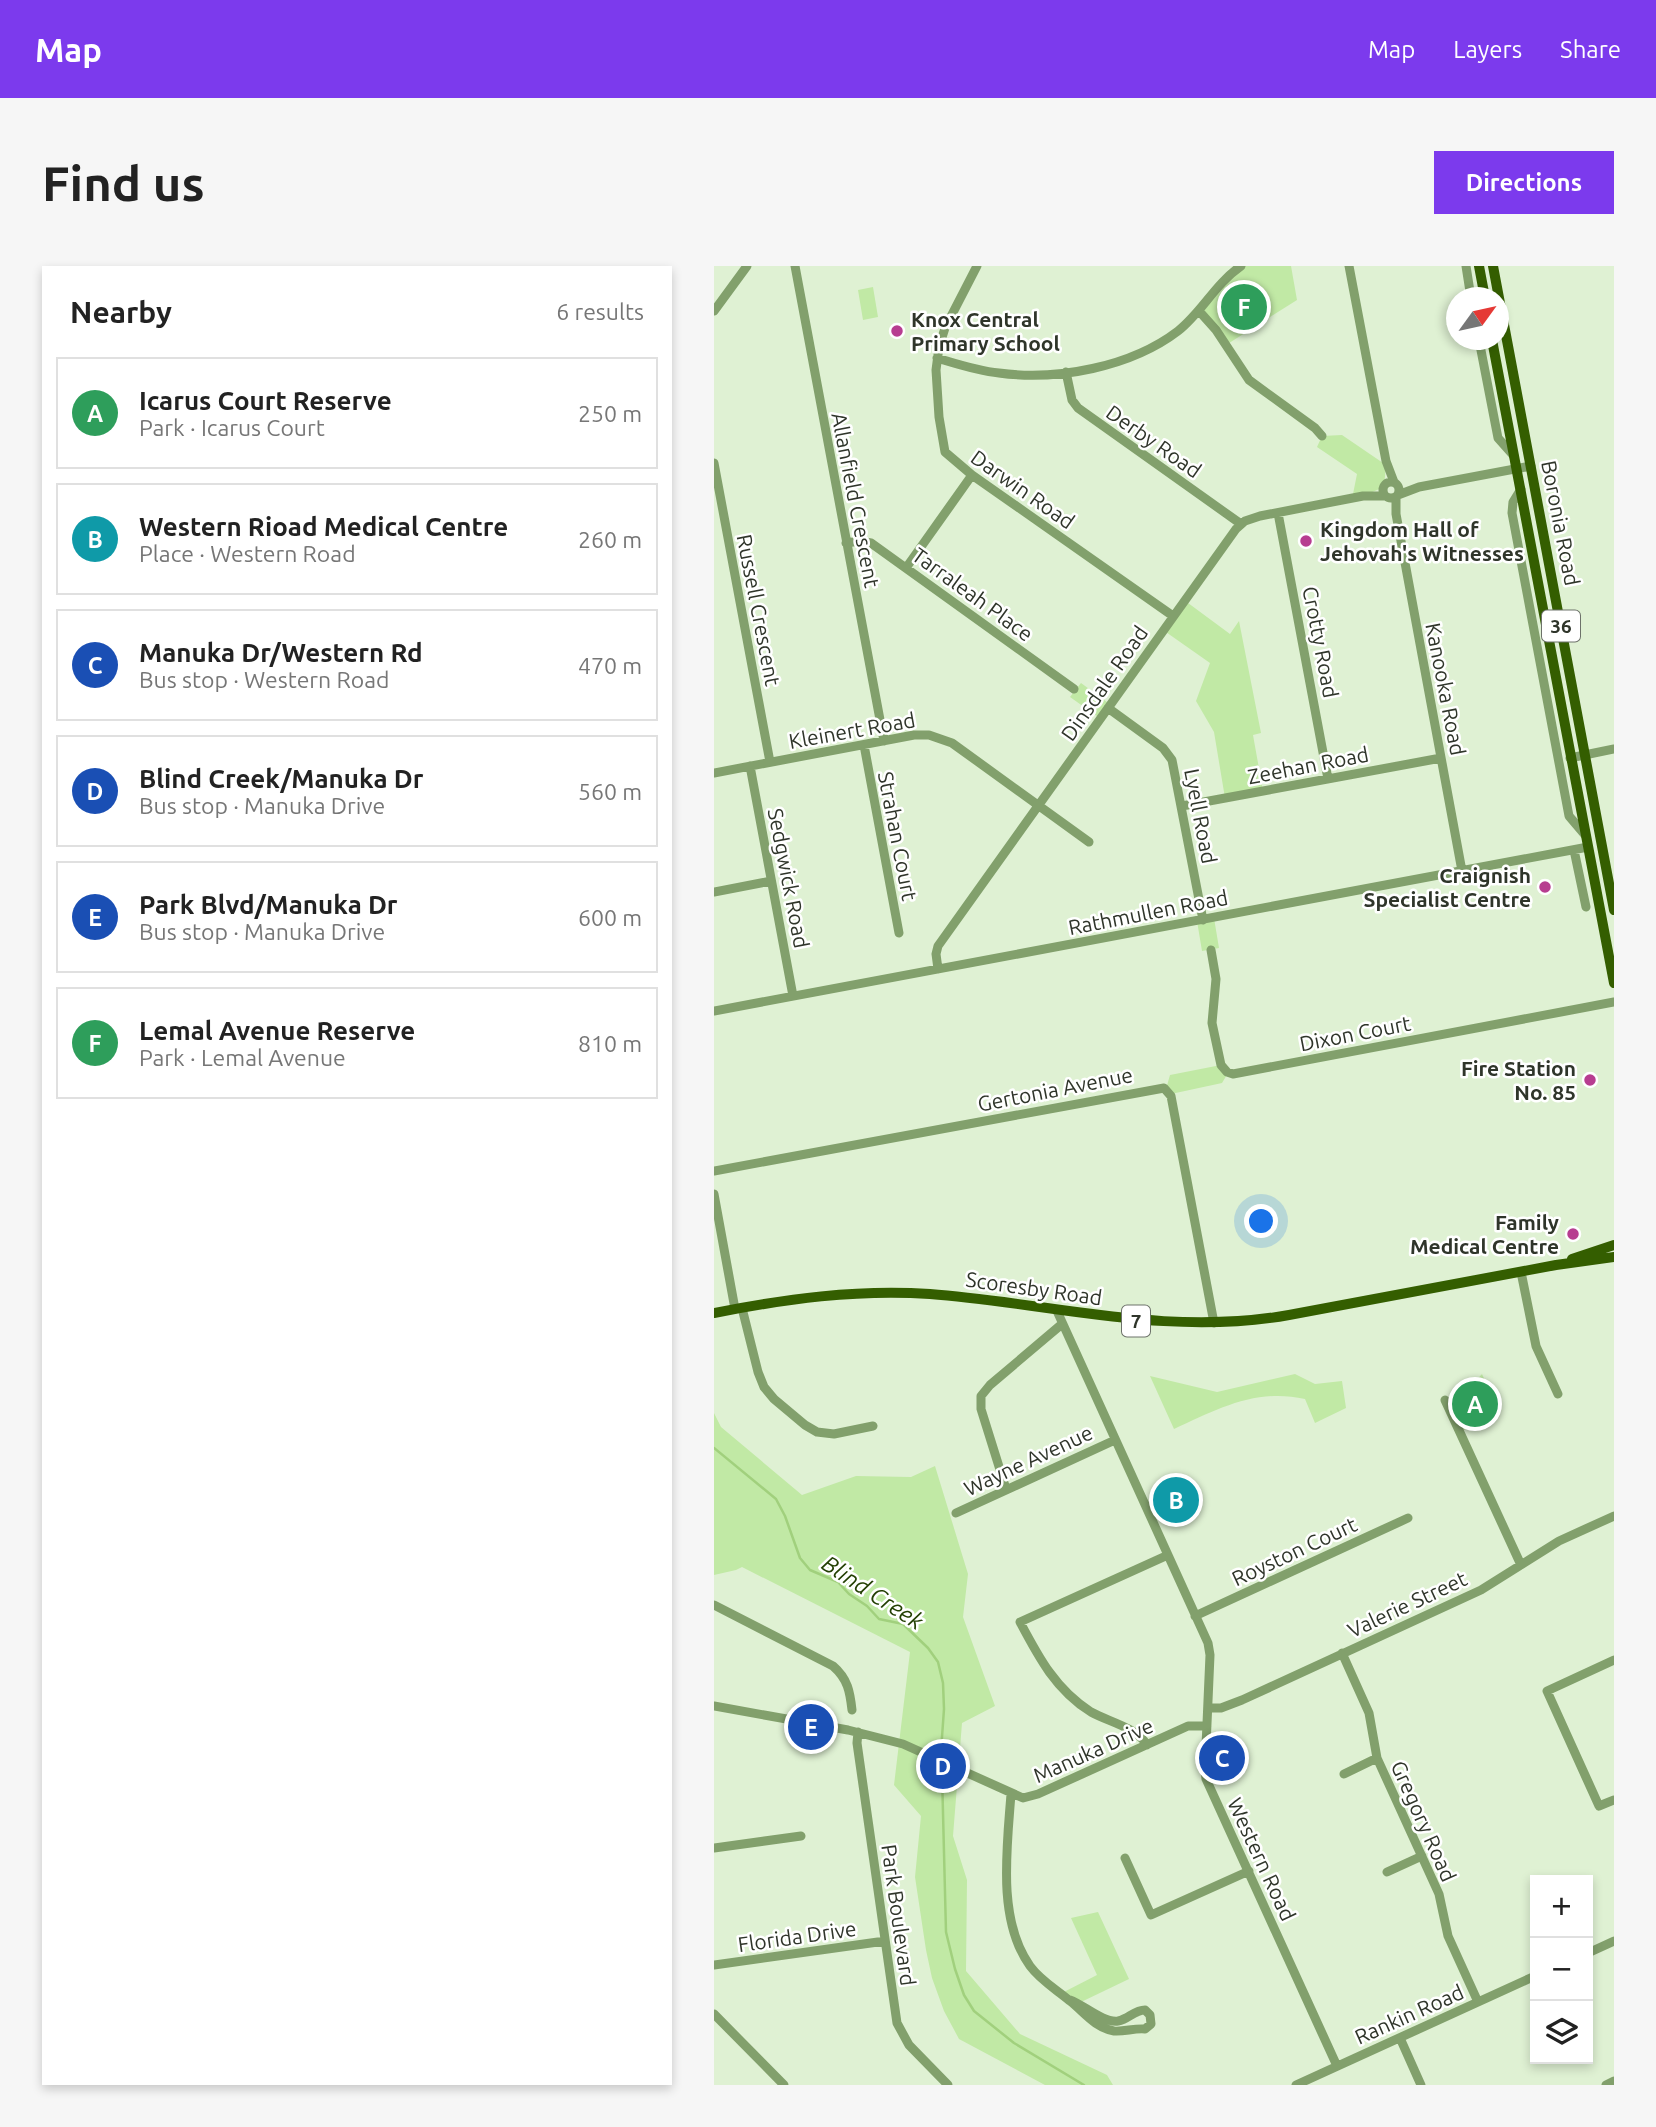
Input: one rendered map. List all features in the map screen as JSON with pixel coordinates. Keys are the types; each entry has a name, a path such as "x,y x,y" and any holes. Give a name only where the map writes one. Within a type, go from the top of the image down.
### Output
{"main road":[{"path":"1479,266 1483,287"},
{"name":"Boronia Road","path":"1493,266 1614,910"},
{"name":"Boronia Road","path":"1494,350 1614,982"},
{"path":"1587,841 1602,844"},
{"name":"Scoresby Road","path":"1556,1265 1614,1245"},
{"name":"Scoresby Road","path":"714,1313 808,1297 884,1293 943,1295 1149,1322 1214,1323 1281,1317 1556,1265 1614,1258"}],"street":[{"path":"714,312 747,266"},
{"name":"Allanfield Crescent","path":"795,266 884,741"},
{"name":"Darwin Road","path":"977,266 944,327 937,358 939,416 945,452 972,475 1173,617"},
{"path":"937,358 1002,374 1066,372 1110,362 1149,349 1176,332 1199,311 1214,289 1241,266"},
{"name":"Kanooka Road","path":"1349,266 1462,871"},
{"path":"1466,266 1469,287"},
{"path":"1199,311 1216,330 1249,380 1322,436"},
{"path":"1481,350 1498,436 1514,456"},
{"name":"Derby Road","path":"1066,372 1072,400 1077,408 1241,524"},
{"name":"Russell Crescent","path":"714,463 770,762"},
{"path":"1241,524 1254,517 1531,466"},
{"path":"906,568 972,475"},
{"path":"1521,489 1513,502 1512,513 1569,816 1587,841"},
{"name":"Crotty Road","path":"1278,513 1328,779"},
{"name":"Dinsdale Road","path":"938,970 937,946 1241,524"},
{"name":"Tarraleah Place","path":"846,543 867,542 1074,689"},
{"name":"Lyell Road","path":"1108,708 1170,756 1203,920"},
{"name":"Kleinert Road","path":"714,773 919,734 941,738 957,746 1089,842"},
{"name":"Strahan Court","path":"864,745 898,933"},
{"path":"1570,758 1614,749"},
{"name":"Zeehan Road","path":"1182,806 1441,758"},
{"name":"Sedgwick Road","path":"750,766 793,996"},
{"name":"Rathmullen Road","path":"714,1011 1574,850 1587,841"},
{"path":"1574,850 1586,907"},
{"path":"714,892 771,881"},
{"name":"Dixon Court","path":"1211,950 1216,979 1212,1020 1221,1065 1233,1074 1614,1002"},
{"name":"Gertonia Avenue","path":"714,1171 1164,1088 1171,1096 1214,1323"},
{"path":"714,1194 738,1308 764,1387 804,1425 817,1432 834,1434 873,1426"},
{"path":"1521,1272 1536,1346 1558,1394"},
{"name":"Western Road","path":"1057,1311 1210,1651 1206,1779 1337,2066"},
{"path":"1006,1489 981,1409 981,1395 1062,1324"},
{"path":"1446,1400 1521,1565"},
{"name":"Wayne Avenue","path":"956,1513 1115,1440"},
{"name":"Valerie Street","path":"1208,1708 1221,1708 1242,1700 1481,1590 1559,1541 1614,1516"},
{"name":"Royston Court","path":"1195,1616 1408,1518"},
{"path":"1147,1745 1140,1736 1088,1710 1063,1690 1042,1664 1020,1622 1168,1555"},
{"path":"714,1605 833,1666 844,1676 848,1685 852,1710"},
{"name":"Gregory Road","path":"1342,1653 1369,1713 1377,1758 1442,1903 1448,1936 1478,2002"},
{"path":"1614,1660 1547,1690 1599,1806 1614,1800"},
{"name":"Manuka Drive","path":"714,1706 858,1732 908,1746 1023,1798 1033,1797 1188,1726 1207,1727"},
{"name":"Park Boulevard","path":"858,1732 857,1743 896,2017 902,2035 909,2045 948,2085"},
{"path":"1344,1774 1377,1758"},
{"path":"1011,1794 1007,1900 1011,1926 1031,1966 1043,1980 1070,2000 1082,2013 1109,2029 1145,2029 1151,2024 1150,2015 1145,2010 1138,2010 1124,2019 1114,2021 1070,2000"},
{"path":"714,1848 802,1836"},
{"path":"1387,1872 1422,1856"},
{"path":"1125,1858 1151,1915 1249,1871"},
{"name":"Florida Drive","path":"714,1965 885,1941"},
{"path":"1593,1951 1614,1941"},
{"name":"Rankin Road","path":"1296,2085 1530,1978"},
{"path":"714,2014 784,2085"},
{"path":"1400,2038 1421,2085"},
{"path":"1605,2085 1614,2081"}],"green space":[{"path":"1241,266 1291,266 1297,300 1226,345 1199,311"},
{"path":"873,287 878,317 863,320 858,290"},
{"path":"1342,435 1386,465 1384,487 1352,499 1357,474 1317,447 1322,436"},
{"path":"1184,600 1230,634 1239,621 1261,733 1253,735 1263,791 1225,798 1214,732 1196,701 1210,663 1163,630"},
{"path":"1081,683 1111,705 1101,719 1070,697"},
{"path":"1214,918 1219,948 1202,951 1197,921"},
{"path":"1221,1065 1228,1073 1222,1083 1171,1094 1166,1089 1170,1075"},
{"path":"1295,1374 1315,1384 1342,1381 1346,1408 1315,1423 1305,1399 1270,1396 1238,1402 1174,1429 1150,1376 1217,1392"},
{"path":"1482,1374 1500,1413 1460,1432 1449,1409"},
{"path":"714,1413 721,1427 802,1495 856,1476 911,1477 935,1466 968,1574 963,1617 995,1706 962,1723 953,1836 967,1880 966,1971 1020,2034 1107,2075 1113,2085 1045,2085 959,2039 944,2011 932,1978 926,1950 915,1877 921,1816 894,1785 910,1652 742,1567 714,1575"},
{"path":"1098,1912 1129,1979 1079,2003 1060,1994 1097,1975 1071,1918"}],"waterway":[{"name":"Blind Creek","path":"714,1448 776,1499 800,1558 810,1570 838,1582 879,1619 903,1624 928,1648 938,1662 943,1683 941,1751"},
{"name":"Blind Creek","path":"942,1773 946,1932 964,1995 974,2011 1014,2043 1084,2085"}],"place":[{"name":"Lemal Avenue Reserve","path":"1244,307"},
{"name":"Knox Central Primary School","path":"897,331"},
{"name":"Kingdom Hall of Jehovah's Witnesses","path":"1306,541"},
{"name":"Craignish Specialist Centre","path":"1545,887"},
{"name":"Fire Station No. 85","path":"1590,1080"},
{"name":"Family Medical Centre","path":"1573,1234"},
{"name":"Icarus Court Reserve","path":"1475,1404"},
{"name":"Western Rioad Medical Centre","path":"1176,1500"},
{"name":"Park Blvd/Manuka Dr","path":"811,1727"},
{"name":"Manuka Dr/Western Rd","path":"1222,1758"},
{"name":"Blind Creek/Manuka Dr","path":"943,1766"}]}
